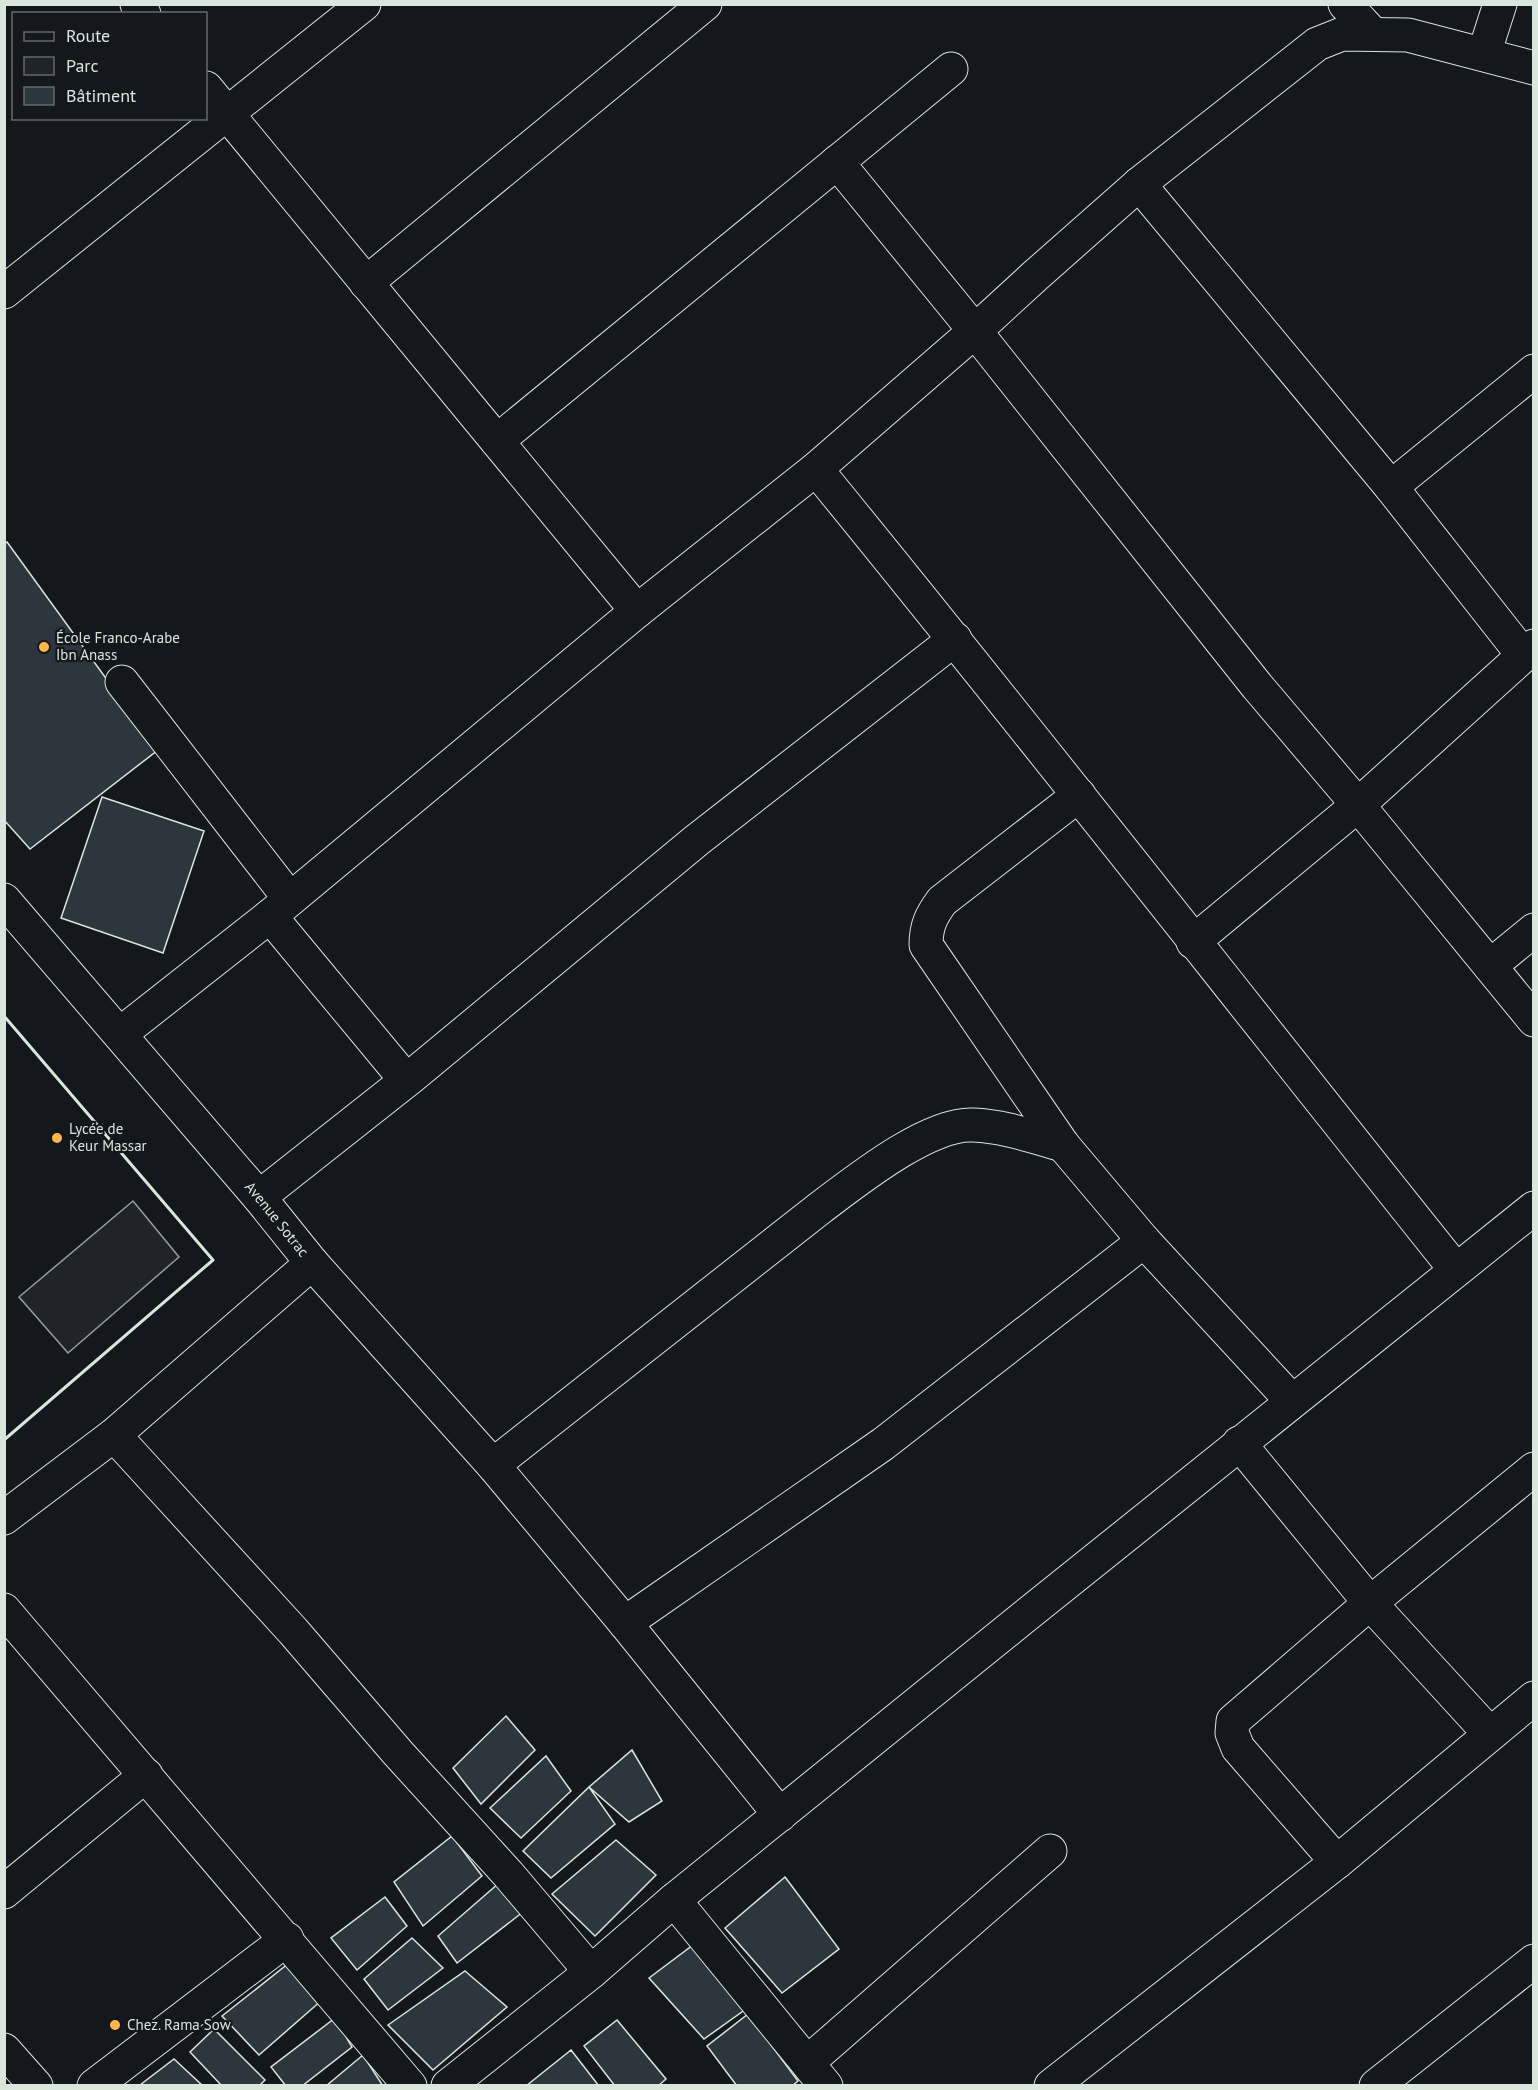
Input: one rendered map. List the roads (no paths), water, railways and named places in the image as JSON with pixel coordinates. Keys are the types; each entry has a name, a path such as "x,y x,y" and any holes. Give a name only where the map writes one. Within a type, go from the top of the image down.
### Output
{"street":[{"path":"4,292 364,4"},
{"path":"366,283 705,4"},
{"path":"1345,4 1372,33"},
{"path":"1484,54 1500,4"},
{"path":"120,1034 280,908 637,611 816,469 975,332 1139,184 1317,44 1342,34 1408,35 1533,68"},
{"path":"497,441 951,69"},
{"path":"207,89 637,611"},
{"path":"837,162 1249,677 1358,805 1533,1020"},
{"path":"1139,184 1528,651 1358,805 1193,942"},
{"path":"1391,487 1533,371"},
{"path":"816,469 956,639 1193,942 1456,1270"},
{"path":"259,1197 406,1080 697,840 956,639"},
{"path":"122,682 280,908 406,1080"},
{"path":"1079,795 942,901 930,917 926,930 926,945 1063,1145 1144,1241 1292,1401"},
{"name":"Avenue Sotrac","path":"4,900 259,1197 312,1263 114,1436 4,1518"},
{"path":"1490,966 1533,930"},
{"path":"493,1465 820,1208 854,1183 933,1133 971,1124 1007,1130 1063,1145"},
{"path":"448,2085 591,1972 674,1900 1239,1443 1533,1209"},
{"path":"626,1623 883,1444 1144,1241"},
{"path":"312,1263 493,1465 626,1623 780,1815"},
{"path":"114,1436 293,1631 398,1753 508,1874 591,1972"},
{"path":"1051,2085 1517,1721 1370,1603 1239,1443"},
{"path":"1336,1862 1238,1748 1232,1733 1233,1721 1370,1603 1533,1469"},
{"path":"4,1610 410,2085"},
{"path":"4,1892 146,1775"},
{"path":"674,1900 815,2077 1050,1851"},
{"path":"94,2085 287,1939"},
{"path":"1376,2085 1533,1961"},
{"path":"4,2050 36,2085"}],"place":[{"name":"École Franco-Arabe Ibn Anass","path":"44,647"},
{"name":"Lycée de Keur Massar","path":"57,1138"},
{"name":"Chez. Rama Sow","path":"115,2025"}]}
